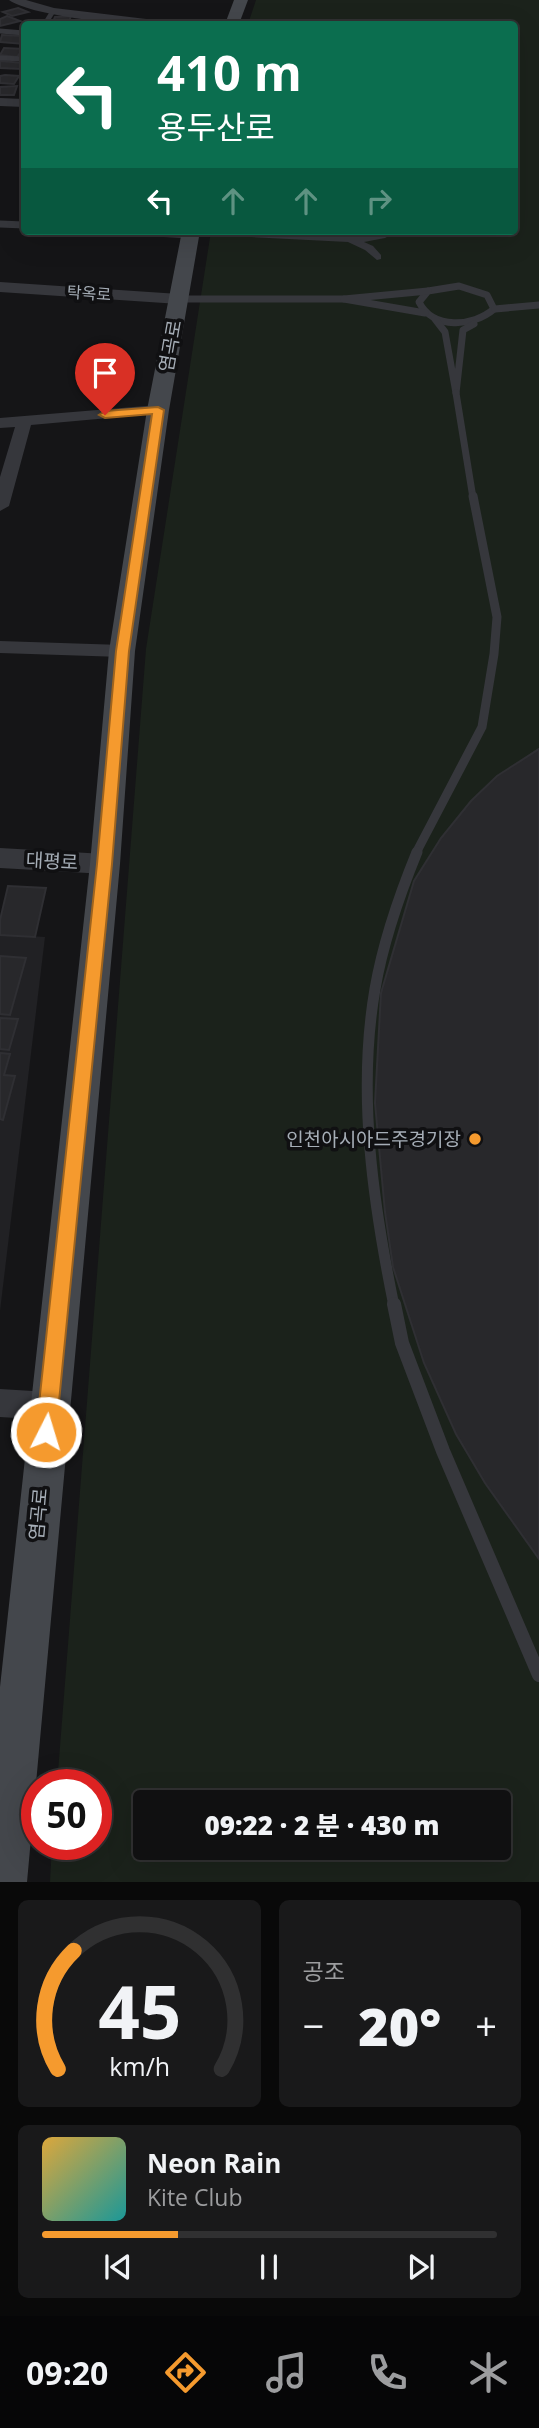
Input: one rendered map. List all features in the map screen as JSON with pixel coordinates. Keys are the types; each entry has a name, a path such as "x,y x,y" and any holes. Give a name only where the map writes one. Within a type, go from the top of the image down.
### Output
{"main road":[{"path":"233,21 241,0"},
{"name":"염곡로","path":"3,1882 105,864 122,651 158,410 190,235"}],"street":[{"path":"14,0 53,11 114,21"},
{"path":"0,102 21,103"},
{"path":"347,235 370,239 382,235"},
{"path":"347,235 369,248 377,257"},
{"name":"탁옥로","path":"0,287 179,299"},
{"path":"0,423 158,410"},
{"path":"0,506 24,422"},
{"path":"0,647 122,651"},
{"name":"대평로","path":"0,858 105,864"},
{"path":"0,1403 49,1406"}],"lane":[{"path":"48,21 53,11"},
{"path":"0,30 21,33"},
{"path":"0,58 21,59"},
{"path":"0,224 21,225"},
{"path":"179,299 344,299 428,292 447,286 472,288 491,297 495,309"},
{"path":"425,313 419,302 428,292"},
{"path":"344,299 425,313 455,322 480,319"},
{"path":"456,393 463,330 495,309 539,305"},
{"path":"433,317 445,332 471,489 493,592 496,617 494,654 482,727 423,836 398,898 375,989 368,1063 369,1118 379,1234 402,1343 443,1451 539,1675"}],"shaded area":[{"path":"256,0 539,0 539,1882 50,1882 51,1860 112,1860 112,1769 58,1769 146,649 210,235 518,235 518,21 249,21"},
{"path":"0,934 45,937 0,1311"}],"building":[{"path":"18,8 28,12 12,16 3,12"},
{"path":"7,16 20,21 0,26 0,19"},
{"path":"71,16 69,21 53,21 55,17"},
{"path":"2,35 21,36 21,44 0,42"},
{"path":"4,48 21,49 17,57 0,55"},
{"path":"0,61 21,63 21,69 0,68"},
{"path":"0,76 19,76 14,84 0,83"},
{"path":"17,86 14,95 0,95 0,87"},
{"name":"인천아시아드주경기장","path":"539,749 539,1532 506,1479 469,1392 432,1280 416,1181 408,1097 414,989 432,894 463,832 486,794"},
{"name":"인천아시아드주경기장","path":"539,749 539,1559 485,1483 456,1434 424,1363 393,1267 375,1103 381,993 414,881 441,838 471,801 497,776"},
{"path":"8,886 46,888 35,937 0,935 0,920"},
{"path":"0,956 26,958 10,1015 0,1014"},
{"path":"0,1018 18,1019 9,1050 0,1049"},
{"path":"0,1053 10,1054 4,1075 15,1076 3,1120 0,1119"}],"place":[{"name":"인천아시아드주경기장","path":"475,1139"}],"route":[{"path":"46,1432 105,864 122,651 158,410 105,415"}]}
